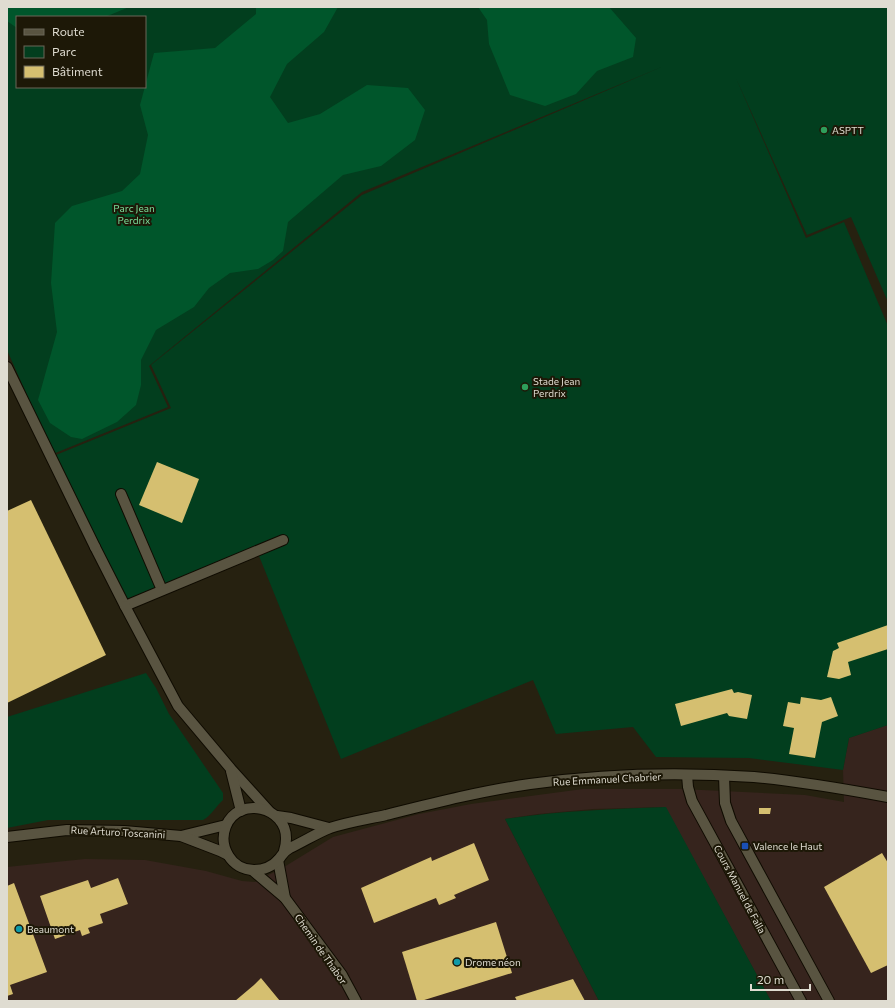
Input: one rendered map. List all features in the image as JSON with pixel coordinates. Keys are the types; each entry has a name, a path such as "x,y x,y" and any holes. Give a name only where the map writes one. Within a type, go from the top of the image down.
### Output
{"street":[{"path":"7,367 95,547 178,706 231,769 284,826 286,839 284,851"},
{"path":"121,494 162,590"},
{"path":"125,606 283,540"},
{"path":"231,769 241,811 230,819 226,825 224,846 228,855 237,864 252,870"},
{"name":"Rue Emmanuel Chabrier","path":"252,870 261,870 271,866 278,860 284,851 329,828 472,795 530,784 583,779 687,775 756,777 888,797"},
{"name":"Cours Manuel de Falla","path":"687,775 688,787 692,801 801,1001"},
{"path":"724,776 725,803 731,821 829,1001"},
{"name":"Rue Emmanuel Chabrier","path":"241,811 250,808 260,808 329,828"},
{"name":"Rue Arturo Toscanini","path":"181,836 226,825"},
{"name":"Rue Arturo Toscanini","path":"7,837 67,830 124,831 181,836 220,850 228,855"},
{"name":"Chemin de Thabor","path":"278,860 285,898"},
{"name":"Chemin de Thabor","path":"252,870 285,898 342,976 356,1001"}],"shaded area":[{"path":"888,725 888,1001 771,1001 665,807 593,809 538,814 505,819 599,1001 7,1001 7,867 85,859 145,860 206,871 242,881 255,882 284,867 333,837 419,814 471,804 583,789 681,789 805,795 844,802 843,770 849,738"}],"green space":[{"name":"Stade Jean Perdrix","path":"7,7 888,7 888,302 851,217 807,235 735,76 806,238 844,222 888,326 888,725 849,738 843,770 749,758 656,757 633,727 556,734 533,680 341,759 257,551 125,606 51,457 171,408 151,365 362,195 664,66 362,192 149,366 168,407 53,454 7,350"},
{"path":"7,7 129,7 107,16 16,16 16,27 7,21"},
{"name":"Parc Jean Perdrix","path":"256,7 338,7 324,32 287,64 270,97 288,123 320,114 367,85 408,88 425,110 415,140 381,166 343,175 288,222 283,251 273,260 258,269 230,273 209,288 194,307 156,330 141,360 141,385 136,405 117,422 82,439 71,437 50,423 38,400 57,332 51,283 55,223 72,206 122,191 140,174 148,135 140,105 145,88 146,88 154,53 215,48 256,14"},
{"path":"478,7 609,7 636,38 633,57 597,71 576,94 545,106 510,95 489,44 487,20"},
{"path":"146,673 156,688 169,714 223,793 223,800 203,820 48,820 7,828 7,717"},
{"path":"666,807 771,1001 599,1001 505,819 565,812"}],"building":[{"path":"157,462 199,479 182,523 139,505"},
{"path":"31,500 106,655 7,703 7,511"},
{"path":"888,625 888,649 848,662 851,675 839,679 827,677 833,651 839,648 837,643"},
{"path":"732,689 734,693 738,692 752,695 747,719 729,716 727,713 681,726 675,704"},
{"path":"801,697 821,700 831,697 838,716 822,722 815,758 789,754 794,728 783,726 788,702 800,704"},
{"path":"759,808 771,808 770,814 759,814"},
{"path":"474,843 489,880 454,895 456,898 439,905 436,898 374,923 361,888 431,857 432,861"},
{"path":"882,853 888,863 888,965 871,973 824,887"},
{"path":"118,878 128,904 100,914 103,923 88,928 90,933 82,936 80,930 55,939 40,896 88,880 91,888"},
{"name":"Beaumont","path":"14,883 47,972 10,985 13,994 7,996 7,886"},
{"name":"Drome néon","path":"496,922 512,973 417,1001 402,952"},
{"path":"261,978 280,1001 235,1001 254,985"},
{"path":"573,979 585,1001 517,1001 515,997"}],"place":[{"name":"ASPTT","path":"824,130"},
{"name":"Stade Jean Perdrix","path":"525,387"},
{"name":"Valence le Haut","path":"745,846"},
{"name":"Beaumont","path":"19,929"},
{"name":"Drome néon","path":"457,962"}]}
